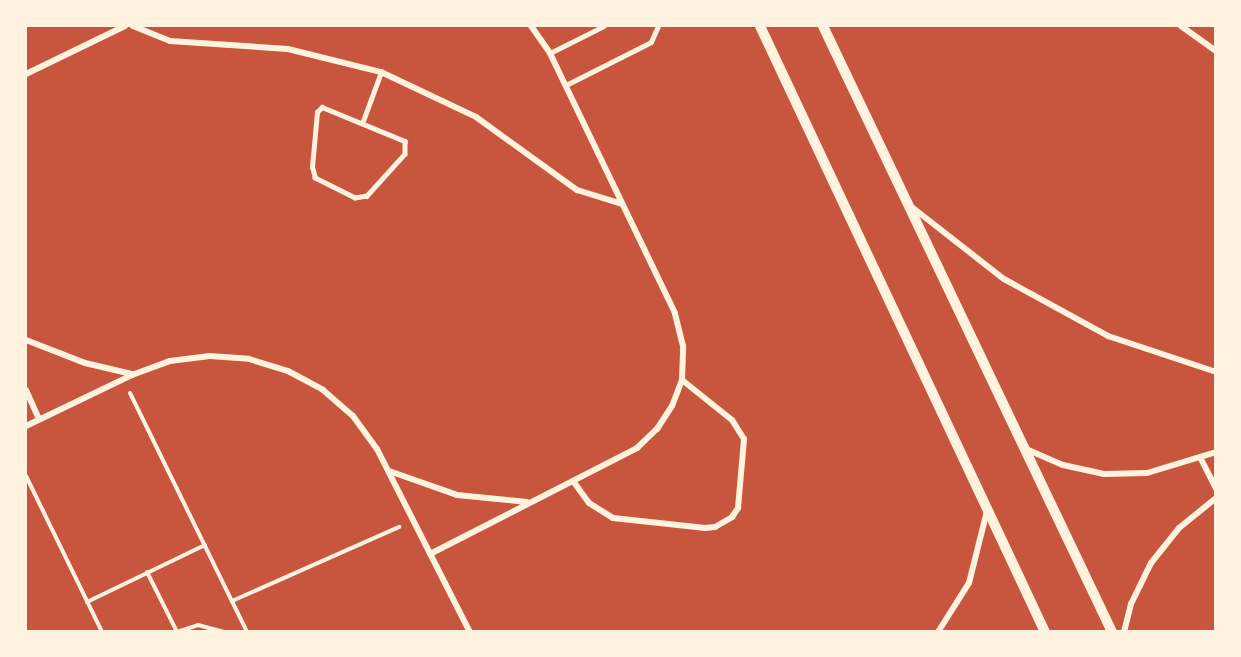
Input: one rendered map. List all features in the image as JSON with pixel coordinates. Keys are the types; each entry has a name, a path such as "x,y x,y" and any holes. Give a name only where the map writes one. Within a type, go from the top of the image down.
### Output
{"street":[{"path":"26,74 125,26"},
{"path":"133,26 170,41 288,49 381,72 476,117 577,190 622,204"},
{"path":"430,554 637,448 650,436 672,406 682,380 683,346 675,312 550,52 531,26"},
{"path":"760,26 1045,632"},
{"path":"823,26 1112,632"},
{"path":"1181,26 1215,51"},
{"path":"910,207 1004,279 1108,336 1215,372"},
{"path":"26,340 85,363 132,375"},
{"path":"26,426 123,379 170,361 210,356 249,359 288,371 323,390 353,417 388,471 470,632"},
{"path":"573,481 589,503 613,518 705,528 715,527 732,517 738,508 744,439 732,420 682,380"},
{"path":"26,390 39,419"},
{"path":"1023,448 1063,465 1104,474 1147,473 1201,459 1215,452"},
{"path":"1201,459 1215,488"},
{"path":"388,471 457,495 530,502"},
{"path":"1124,632 1131,604 1151,563 1179,528 1215,498"},
{"path":"938,632 969,583 988,508"}],"lane":[{"path":"550,52 604,26"},
{"path":"566,85 651,42 658,26"},
{"path":"363,121 381,72"},
{"path":"326,107 363,121 402,137 406,150 372,192 355,198 315,178 312,167 317,112 326,107"}],"path":[{"path":"123,379 247,632"},
{"path":"26,476 102,632"},
{"path":"232,601 413,520"},
{"path":"87,602 205,545"},
{"path":"147,572 177,632 198,626 224,632"}]}
